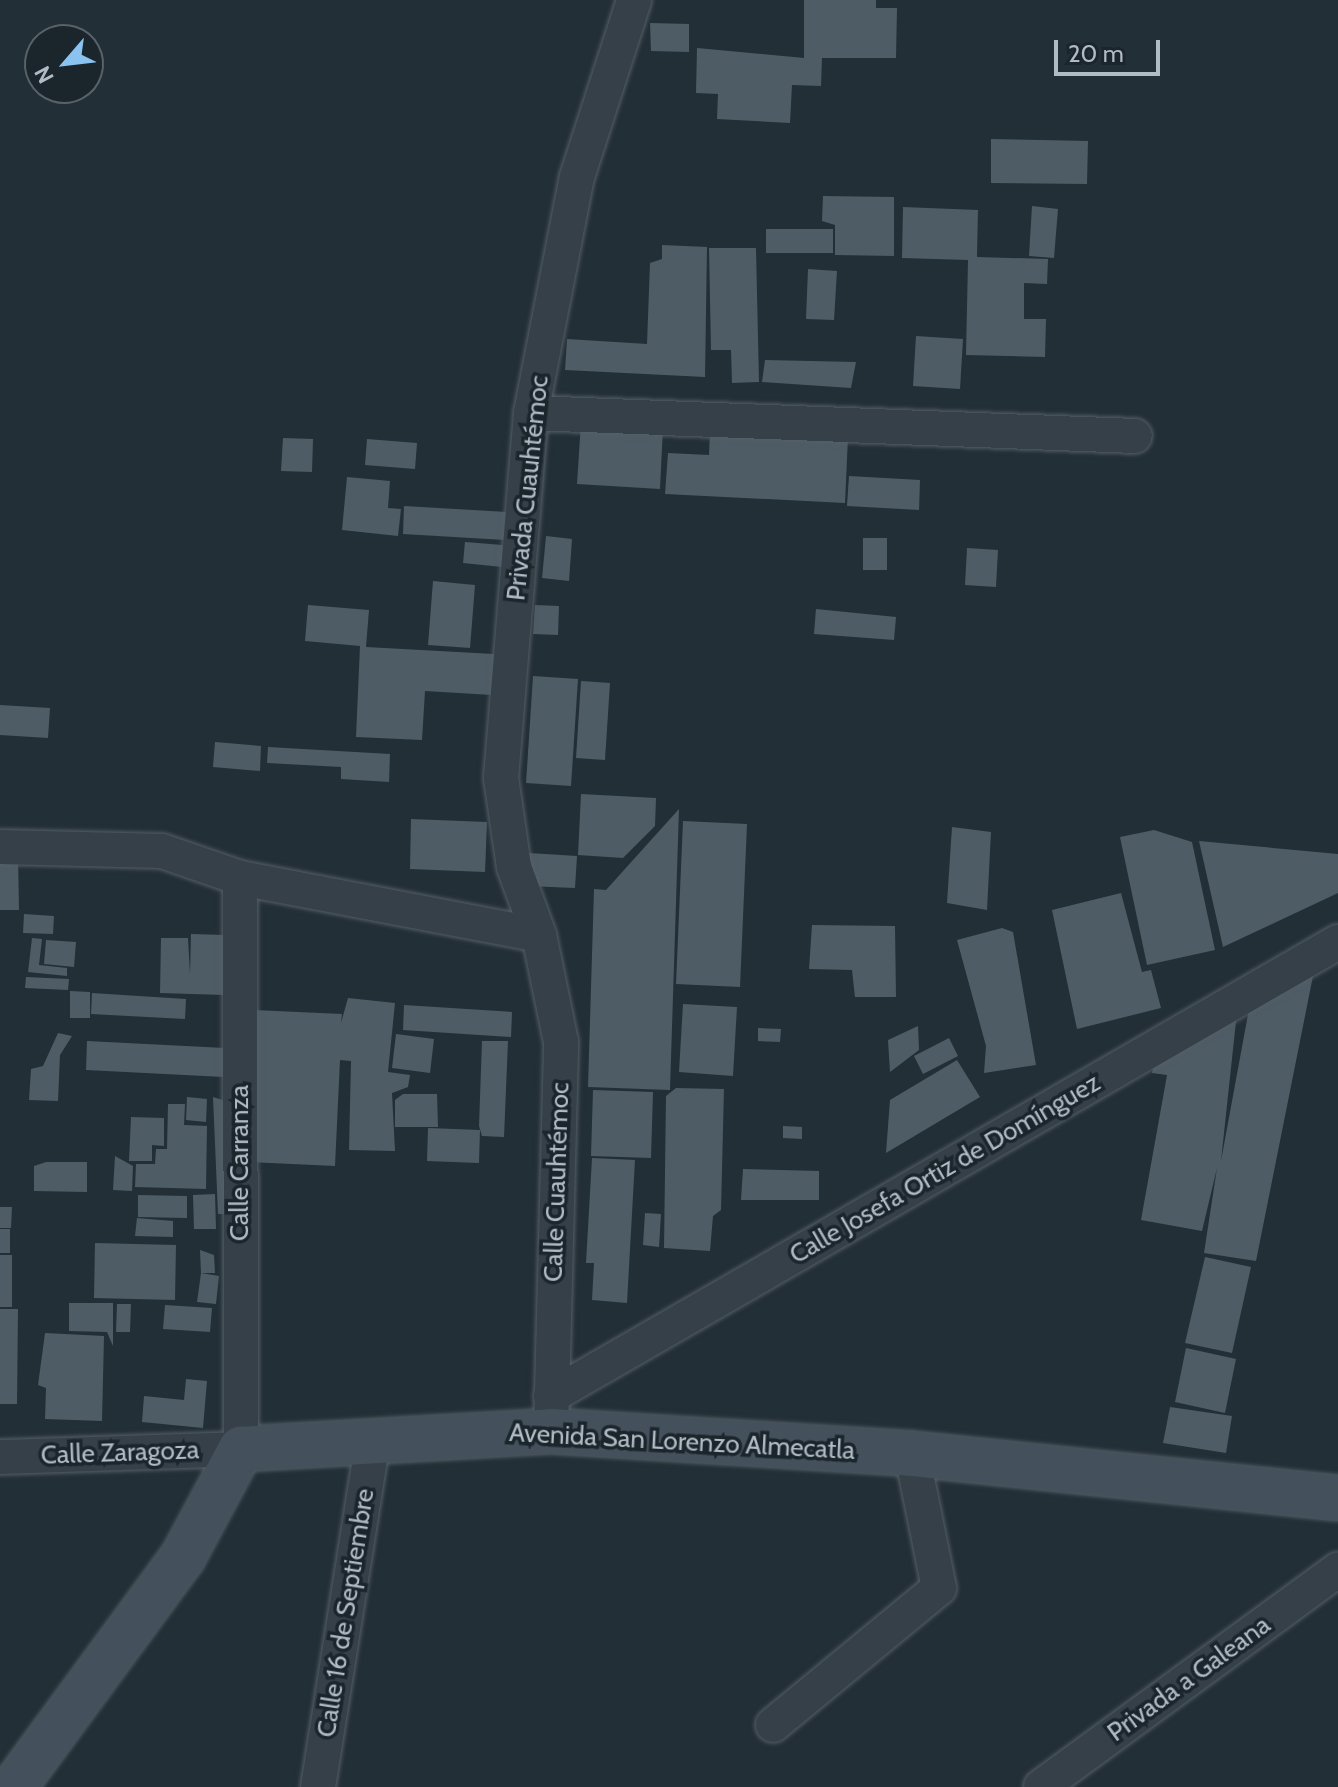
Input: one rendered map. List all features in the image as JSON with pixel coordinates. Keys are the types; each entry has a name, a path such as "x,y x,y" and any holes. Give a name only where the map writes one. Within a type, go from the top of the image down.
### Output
{"main road":[{"name":"Avenida San Lorenzo Almecatla","path":"241,1449 373,1439 551,1413 1338,1498"},
{"path":"14,1787 183,1557 241,1449"}],"street":[{"name":"Privada Cuauhtémoc","path":"539,935 514,867 501,778 531,413 577,177 634,0"},
{"path":"531,413 1135,436"},
{"path":"0,847 162,851 240,878 539,935"},
{"name":"Calle Carranza","path":"240,878 241,1449"},
{"name":"Calle Cuauhtémoc","path":"539,935 561,1042 551,1413"},
{"name":"Calle Josefa Ortiz de Domínguez","path":"551,1413 1338,942"},
{"name":"Calle 16 de Septiembre","path":"318,1787 373,1439"},
{"name":"Calle Zaragoza","path":"0,1457 241,1449"},
{"path":"773,1725 939,1588 912,1454"},
{"name":"Privada a Galeana","path":"1041,1787 1338,1570"}],"building":[{"path":"804,0 876,0 876,8 897,8 896,58 822,58 821,86 792,85 790,123 717,119 718,94 696,93 697,48 804,58"},
{"path":"650,23 689,24 689,52 651,51"},
{"path":"991,139 1088,141 1087,184 991,183"},
{"path":"823,196 894,197 894,256 835,255 835,225 822,221"},
{"path":"1032,206 1058,209 1054,258 1029,256"},
{"path":"903,207 978,210 977,257 1048,259 1047,284 1024,283 1024,319 1046,319 1045,357 966,355 968,260 902,258"},
{"path":"766,229 833,229 833,253 766,253"},
{"path":"662,245 707,247 705,377 565,370 567,339 647,344 650,263 662,259"},
{"path":"709,248 756,248 759,382 732,383 731,350 711,350"},
{"path":"808,269 837,271 834,320 806,319"},
{"path":"916,336 963,339 960,389 913,386"},
{"path":"765,360 856,362 851,388 762,382"},
{"path":"581,422 663,427 660,489 577,484"},
{"path":"710,430 848,437 845,503 665,494 668,453 709,455"},
{"path":"283,438 313,439 312,472 281,471"},
{"path":"367,439 417,443 415,469 365,465"},
{"path":"849,476 920,480 919,510 847,506"},
{"path":"347,477 390,481 388,508 401,509 398,536 342,530"},
{"path":"404,506 507,512 505,540 403,534"},
{"path":"546,536 572,539 569,581 542,578"},
{"path":"863,538 887,538 887,570 863,570"},
{"path":"465,542 503,545 502,567 463,563"},
{"path":"967,548 998,550 996,587 965,585"},
{"path":"433,581 475,585 470,648 428,645"},
{"path":"308,605 369,610 366,647 494,654 492,695 425,691 422,740 356,737 360,646 305,641"},
{"path":"535,605 559,606 558,635 533,634"},
{"path":"816,609 896,617 894,640 814,634"},
{"path":"533,676 578,679 571,786 526,783"},
{"path":"581,681 610,683 605,760 576,758"},
{"path":"0,705 50,708 48,738 0,735"},
{"path":"215,742 261,746 260,771 213,767"},
{"path":"268,747 390,754 389,782 341,779 341,767 267,763"},
{"path":"581,794 656,798 655,826 623,858 578,855"},
{"path":"679,809 670,1090 588,1087 594,889 606,890"},
{"path":"411,819 487,822 485,872 410,869"},
{"path":"683,821 747,824 740,987 676,984"},
{"path":"952,827 991,832 987,910 947,903"},
{"path":"1154,830 1192,842 1215,950 1147,965 1120,837"},
{"path":"1199,841 1338,854 1338,893 1223,947"},
{"path":"529,853 577,856 575,888 528,886"},
{"path":"0,854 18,854 19,910 0,910"},
{"path":"1121,893 1142,972 1151,970 1161,1008 1077,1029 1052,910"},
{"path":"24,914 54,916 53,934 23,933"},
{"path":"812,925 895,926 896,997 855,997 852,970 809,969"},
{"path":"1002,928 1013,932 1036,1065 984,1073 986,1046 957,940"},
{"path":"191,934 226,935 224,995 160,993 161,938 188,938 190,974"},
{"path":"32,938 42,939 39,965 67,968 67,976 28,972"},
{"path":"46,940 76,942 74,967 44,964"},
{"path":"1315,966 1256,1261 1204,1253 1217,1168 1202,1231 1141,1220 1167,1075 1152,1073 1155,1055 1237,1012 1221,1161 1251,998"},
{"path":"26,977 69,979 68,990 25,988"},
{"path":"70,991 90,992 90,1018 70,1018"},
{"path":"92,993 186,999 185,1019 91,1014"},
{"path":"348,998 395,1003 388,1072 410,1075 408,1087 392,1093 395,1151 349,1150 351,1061 340,1060 335,1166 247,1162 254,1010 342,1014 341,1023"},
{"path":"683,1004 737,1007 733,1076 679,1072"},
{"path":"404,1005 512,1012 511,1037 403,1030"},
{"path":"918,1026 919,1050 890,1072 888,1040"},
{"path":"758,1028 781,1029 780,1042 758,1041"},
{"path":"58,1033 72,1036 60,1055 58,1101 29,1100 31,1069 43,1066"},
{"path":"396,1034 434,1039 430,1073 392,1068"},
{"path":"949,1038 958,1056 923,1074 914,1056"},
{"path":"87,1041 225,1048 224,1077 86,1070"},
{"path":"482,1041 508,1041 504,1137 482,1136 479,1126"},
{"path":"957,1060 980,1097 886,1153 890,1100"},
{"path":"676,1088 724,1089 721,1210 713,1216 710,1251 664,1248 666,1096"},
{"path":"593,1090 653,1092 651,1158 591,1156"},
{"path":"403,1094 437,1094 438,1127 395,1127 395,1100"},
{"path":"187,1097 207,1099 206,1122 186,1120"},
{"path":"213,1097 239,1105 238,1214 218,1214"},
{"path":"168,1104 185,1104 184,1125 207,1126 206,1189 135,1187 136,1164 155,1164 156,1149 167,1149"},
{"path":"131,1117 164,1118 164,1146 152,1145 152,1161 129,1161"},
{"path":"783,1126 802,1127 802,1139 783,1138"},
{"path":"428,1128 480,1130 479,1163 427,1161"},
{"path":"115,1156 133,1166 132,1191 113,1190"},
{"path":"592,1158 635,1160 627,1303 592,1300 594,1263 586,1263"},
{"path":"46,1162 87,1162 87,1192 34,1191 34,1166"},
{"path":"743,1169 819,1171 819,1200 741,1200"},
{"path":"215,1194 216,1229 194,1229 193,1195"},
{"path":"138,1195 187,1196 187,1218 138,1217"},
{"path":"0,1207 12,1207 11,1228 0,1228"},
{"path":"645,1213 661,1214 659,1247 643,1245"},
{"path":"137,1218 173,1221 173,1237 135,1236"},
{"path":"0,1229 10,1229 10,1253 0,1253"},
{"path":"95,1243 176,1245 175,1300 94,1298"},
{"path":"200,1250 214,1255 215,1273 201,1273"},
{"path":"0,1255 12,1255 12,1307 0,1307"},
{"path":"1205,1257 1251,1267 1232,1353 1185,1343"},
{"path":"201,1273 219,1276 216,1304 197,1302"},
{"path":"69,1303 113,1303 113,1346 107,1332 69,1331"},
{"path":"117,1304 131,1304 130,1332 116,1332"},
{"path":"165,1305 212,1308 210,1332 163,1329"},
{"path":"0,1309 18,1309 17,1404 0,1404"},
{"path":"45,1333 104,1336 102,1421 45,1419 46,1388 38,1385"},
{"path":"1186,1348 1236,1359 1225,1413 1175,1402"},
{"path":"186,1379 207,1381 203,1428 142,1422 144,1396 184,1400"},
{"path":"1170,1407 1232,1416 1226,1453 1163,1443"}]}
